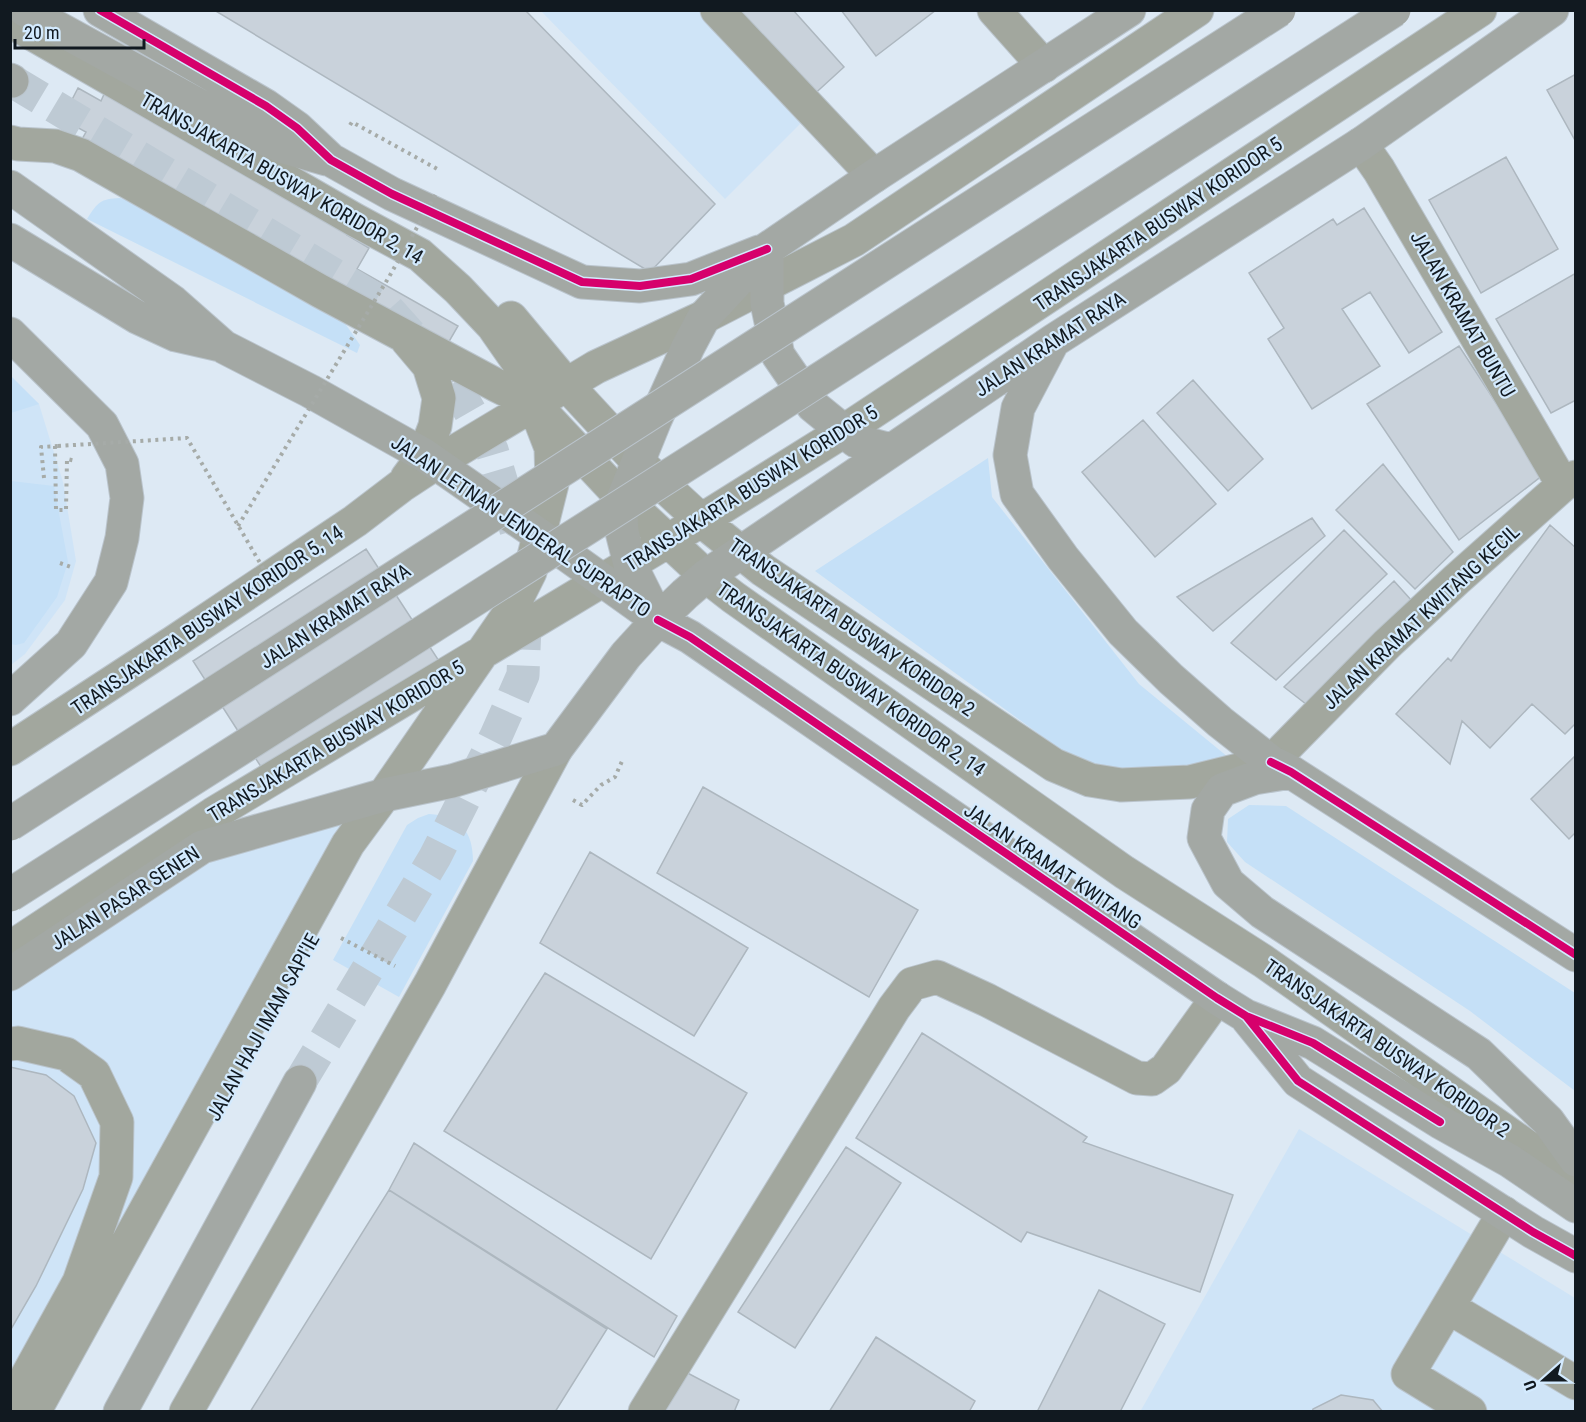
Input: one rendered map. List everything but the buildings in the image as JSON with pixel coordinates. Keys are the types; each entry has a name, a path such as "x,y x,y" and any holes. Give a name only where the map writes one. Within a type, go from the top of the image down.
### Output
{"main road":[{"path":"25,10 242,129 284,147 331,160 392,194 582,282 640,286 691,279 767,249 874,176 1130,10"},
{"path":"100,10 266,106 297,128 331,160"},
{"name":"JALAN KRAMAT RAYA","path":"10,824 1279,10"},
{"path":"10,895 712,449 1394,10"},
{"name":"JALAN KRAMAT RAYA","path":"658,620 706,576 739,552 1053,340 1361,144 1552,10"},
{"name":"JALAN LETNAN JENDERAL SUPRAPTO","path":"10,187 173,302 224,346 310,391 430,459 539,535 616,572 658,620"},
{"name":"JALAN LETNAN JENDERAL SUPRAPTO","path":"10,240 137,317 176,335 224,346"},
{"path":"767,249 767,303 778,355 813,406 856,441 891,450"},
{"path":"616,572 622,532 623,499 659,409 704,317 767,249"},
{"path":"10,334 102,425 122,464 127,498 122,538 111,582 70,644 10,699"},
{"path":"1053,340 1018,408 1010,455 1017,494 1063,558 1123,632 1171,680 1220,722 1281,767 1575,955"},
{"path":"384,795 452,781 556,749 626,655 658,620"},
{"name":"JALAN KRAMAT KWITANG","path":"658,620 690,637 1217,998 1246,1016 1313,1043 1440,1122 1510,1161 1575,1206"},
{"path":"1281,767 1222,790 1208,810 1204,838 1228,883 1262,912 1479,1054 1548,1121 1575,1160"},
{"name":"JALAN PASAR SENEN","path":"10,974 202,847 384,795"},
{"path":"1246,1016 1298,1081 1575,1256"},
{"path":"120,1412 300,1082"}],"street":[{"path":"717,10 874,176"},
{"path":"994,10 1044,66"},
{"path":"430,459 534,404 596,367 704,317 854,240 1197,10"},
{"name":"TRANSJAKARTA BUSWAY KORIDOR 5","path":"10,948 213,814 668,541 844,431 1480,10"},
{"name":"TRANSJAKARTA BUSWAY KORIDOR 2, 14","path":"10,21 420,255 458,289 493,326 523,369 534,395 534,404 551,448 552,484 530,572 509,614 482,653"},
{"name":"TRANSJAKARTA BUSWAY KORIDOR 2, 14","path":"10,142 55,146 81,155 320,291 534,404 623,499 706,576 1124,872 1197,919"},
{"name":"JALAN KRAMAT BUNTU","path":"1361,144 1380,170 1569,481"},
{"path":"331,160 420,255"},
{"name":"TRANSJAKARTA BUSWAY KORIDOR 2","path":"420,255 459,271 488,291 566,384 638,462 739,552 1054,765 1090,780 1121,785 1190,782 1281,767"},
{"path":"402,334 429,366 439,398 430,459"},
{"name":"TRANSJAKARTA BUSWAY KORIDOR 5, 14","path":"10,749 346,527 401,486 430,459"},
{"name":"JALAN KRAMAT KWITANG KECIL","path":"1281,767 1387,644 1569,481"},
{"path":"34,1412 313,923 348,844 482,653"},
{"path":"186,1412 430,984 556,749"},
{"name":"TRANSJAKARTA BUSWAY KORIDOR 2","path":"1197,919 1263,961 1575,1181"},
{"name":"JALAN HAJI IMAM SAPI'IE","path":"51,1412 260,1030 313,923"},
{"path":"645,1412 856,1068 912,984 937,977 987,1000 1137,1078 1152,1078 1166,1069 1217,998"},
{"path":"10,1044 18,1043 66,1054 94,1074 117,1122 116,1177 79,1282 10,1407"},
{"path":"1470,1412 1408,1374 1504,1213"},
{"path":"1448,1307 1575,1383"}],"path":[{"path":"352,122 448,174"},
{"path":"238,526 438,192"},
{"path":"44,478 41,447 188,438 277,592"},
{"path":"56,446 56,510 66,510 67,459 76,461"},
{"path":"540,779 582,805 601,785 615,777 623,759"},
{"path":"313,923 430,984"}],"shaded area":[{"path":"541,11 699,11 805,119 725,199"},
{"path":"120,198 135,203 342,319 360,345 357,353 87,219 100,202"},
{"path":"10,376 39,404 63,482 76,561 65,600 25,654 11,665"},
{"path":"11,376 39,404 11,413"},
{"path":"988,458 992,497 1139,684 1245,771 1102,780 815,571"},
{"path":"11,481 54,486 68,562 57,597 24,643 16,645 10,644"},
{"path":"384,795 11,1412 11,971 202,847"},
{"path":"1249,805 1286,806 1575,993 1575,1091 1470,1011 1245,862 1227,842 1228,819"},
{"path":"429,814 449,818 463,827 470,841 473,861 399,997 333,960 407,825"},
{"path":"1299,1129 1575,1298 1575,1411 1140,1412"}],"tunnel":[{"path":"12,81 383,304 453,382 492,450 516,530"},
{"path":"300,1082 435,857 496,736 523,675 526,601"}],"cycle path":[{"path":"100,10 266,106 297,128 331,160 392,194 582,282 640,286 691,279 767,249"},
{"path":"658,620 690,637 1217,998 1246,1016 1313,1043 1440,1122"},
{"path":"1271,762 1291,772 1576,955"},
{"path":"1246,1016 1298,1081 1533,1232 1576,1256"}]}
